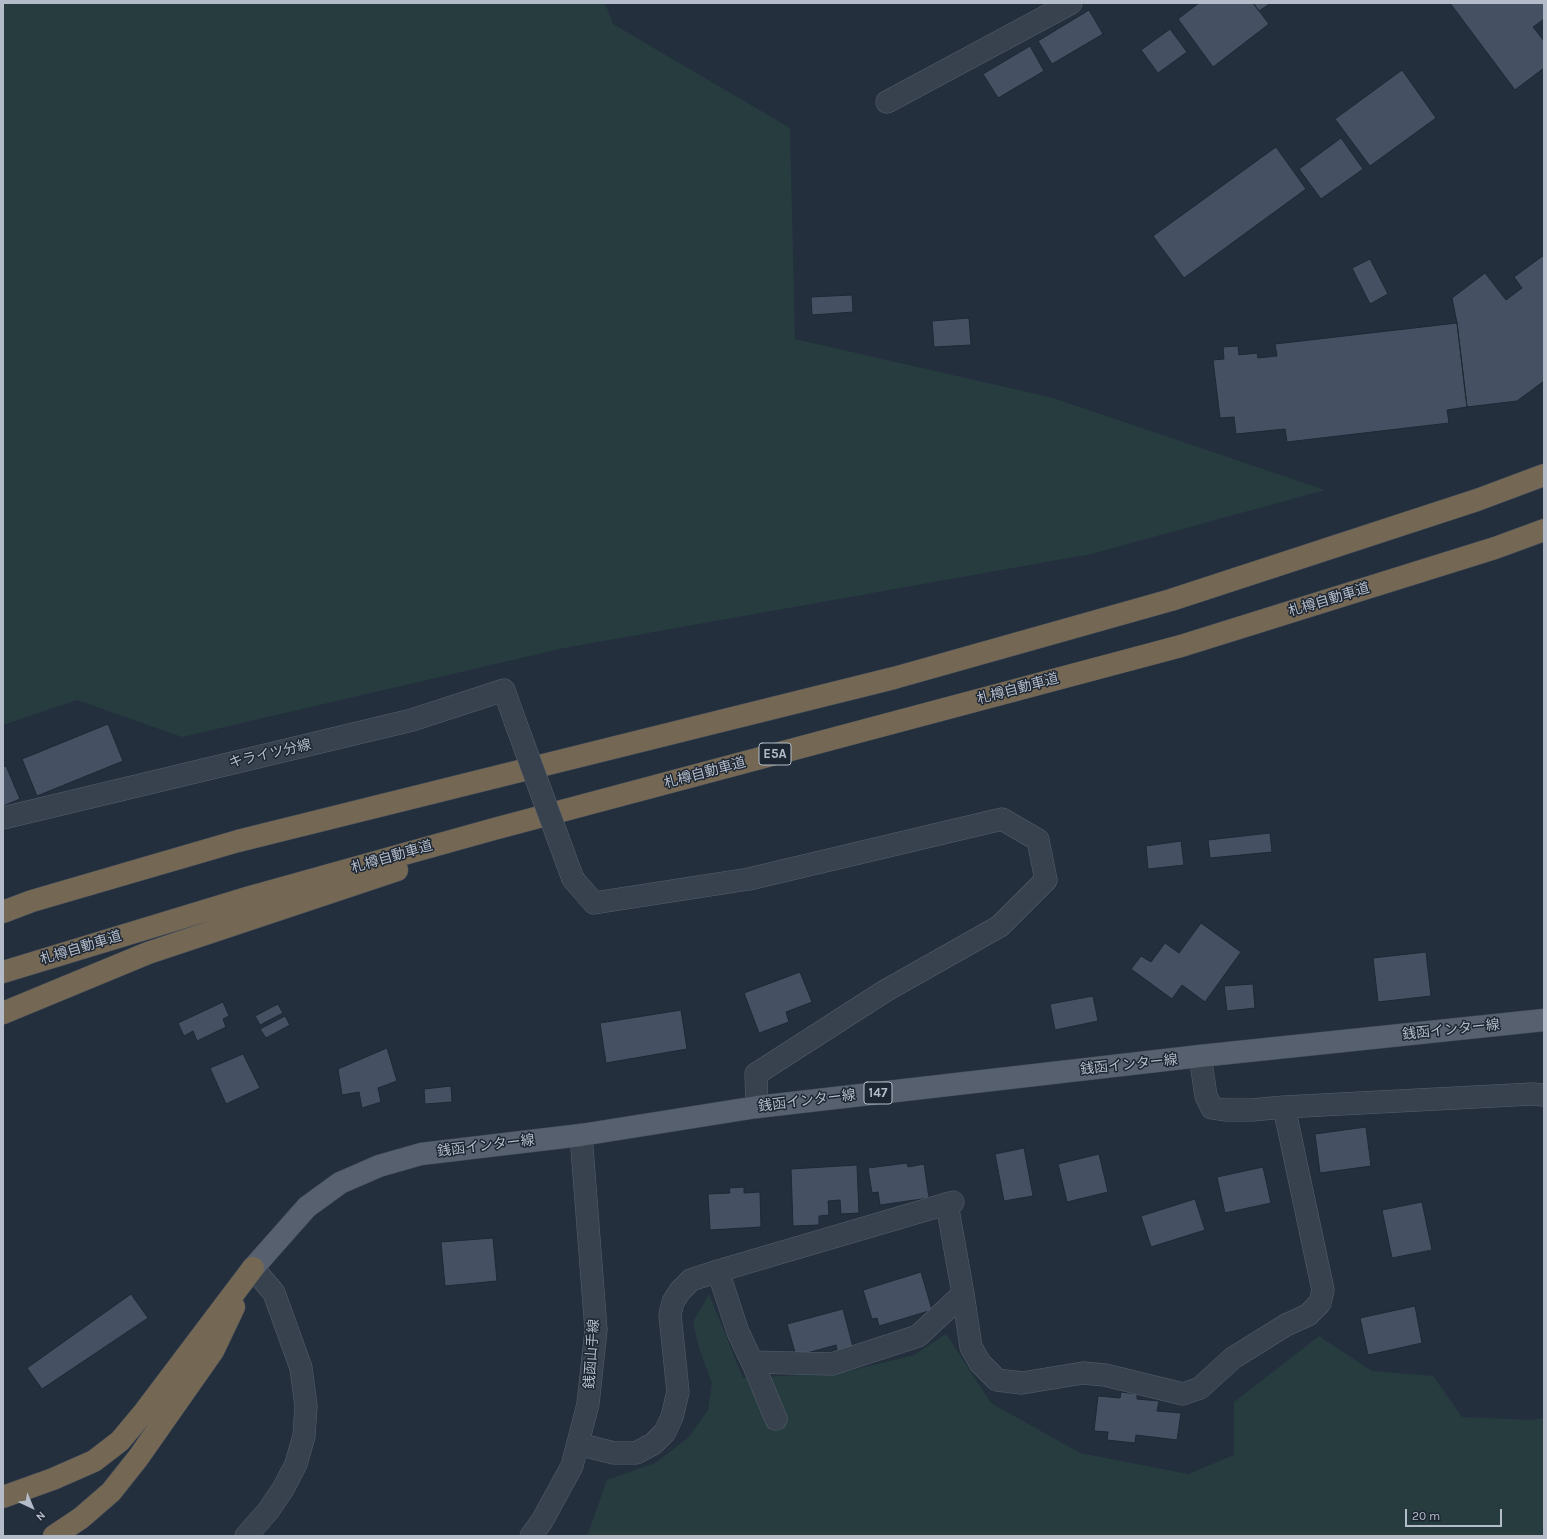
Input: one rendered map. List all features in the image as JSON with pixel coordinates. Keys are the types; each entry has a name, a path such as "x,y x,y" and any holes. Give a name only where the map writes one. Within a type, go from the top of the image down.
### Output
{"highway":[{"path":"3,912 32,901 238,841 894,678 1164,602 1477,500 1544,475"},
{"name":"札樽自動車道","path":"3,972 250,897 494,829 1181,646 1495,548 1544,530"},
{"path":"3,1013 148,953 421,862 494,829"},
{"path":"3,907 32,901"},
{"path":"3,1497 53,1479 94,1461 120,1441 145,1411 253,1268"},
{"path":"54,1536 81,1518 111,1492 138,1458 213,1352 253,1268"}],"main road":[{"name":"銭函インター線","path":"253,1268 307,1207 340,1183 379,1166 421,1154 582,1135 757,1107 1200,1056 1544,1020"}],"street":[{"path":"887,102 1071,3"},
{"name":"キライツ分線","path":"3,818 412,720 504,690 572,879 594,903 749,879 1002,819 1038,840 1046,880 1000,926 885,991 756,1074 757,1107"},
{"path":"1200,1056 1206,1096 1212,1108 1225,1110 1252,1110 1532,1094 1544,1095"},
{"path":"578,1444 614,1453 636,1453 653,1444 665,1432 672,1417 678,1392 670,1315 673,1302 680,1291 691,1280 950,1203 971,1347 980,1362 997,1380 1022,1383 1083,1373 1105,1375 1183,1394 1200,1388 1233,1358 1286,1325 1308,1315 1320,1303 1323,1290 1284,1107"},
{"name":"銭函山手線","path":"531,1536 542,1521 572,1466 588,1404 596,1330 582,1135"},
{"path":"246,1536 276,1500 296,1464 304,1436 306,1406 301,1368 274,1293 253,1268"},
{"path":"718,1271 738,1332 776,1419"},
{"path":"752,1362 832,1364 918,1336 964,1294"}],"green space":[{"path":"3,3 605,3 613,24 790,128 795,339 1053,398 1325,490 1091,554 564,648 182,737 77,700 3,725"},
{"path":"709,1294 743,1378 841,1373 914,1355 946,1334 991,1403 1080,1453 1188,1474 1234,1455 1234,1402 1319,1336 1372,1371 1433,1376 1462,1417 1531,1420 1544,1418 1544,1536 587,1536 607,1480 655,1463 688,1438 708,1410 712,1383 699,1348 693,1322"}],"building":[{"path":"1199,3 1253,3 1269,24 1213,67 1178,19"},
{"path":"1253,3 1271,3 1259,11"},
{"path":"1450,3 1544,3 1544,19 1533,27 1544,41 1544,68 1515,90"},
{"path":"1089,10 1103,34 1052,64 1038,41"},
{"path":"1170,29 1187,52 1158,73 1141,50"},
{"path":"1030,46 1044,71 998,98 983,74"},
{"path":"1402,70 1436,118 1370,166 1335,119"},
{"path":"1341,138 1363,169 1321,199 1299,169"},
{"path":"1276,147 1306,189 1184,278 1153,236"},
{"path":"1544,255 1544,381 1517,401 1467,407 1457,323 1452,298 1485,273 1506,300 1522,288 1514,277"},
{"path":"1370,259 1388,294 1370,304 1352,268"},
{"path":"852,295 853,312 812,315 811,297"},
{"path":"969,318 971,345 934,347 932,321"},
{"path":"1457,323 1467,407 1447,410 1449,423 1287,442 1285,429 1236,434 1234,417 1220,418 1213,360 1224,359 1223,347 1238,346 1239,355 1257,353 1258,358 1277,356 1275,344"},
{"path":"108,724 123,761 37,796 22,759"},
{"path":"6,766 20,799 3,806 3,767"},
{"path":"1270,833 1272,852 1210,858 1208,840"},
{"path":"1181,841 1184,865 1148,869 1146,846"},
{"path":"1201,923 1241,952 1205,1002 1182,985 1172,999 1131,969 1141,956 1151,962 1165,943 1179,953"},
{"path":"1426,952 1431,996 1378,1002 1373,958"},
{"path":"800,972 812,1002 786,1012 789,1022 759,1033 744,993"},
{"path":"1253,984 1255,1008 1227,1011 1224,986"},
{"path":"1093,996 1098,1021 1055,1030 1050,1004"},
{"path":"223,1002 229,1016 223,1019 226,1027 197,1041 193,1031 184,1036 178,1023"},
{"path":"278,1004 283,1013 260,1025 255,1016"},
{"path":"681,1010 687,1049 606,1063 600,1023"},
{"path":"285,1016 290,1025 266,1038 260,1029"},
{"path":"387,1048 397,1081 378,1088 381,1102 362,1108 359,1092 342,1095 338,1069"},
{"path":"243,1054 260,1088 226,1104 210,1068"},
{"path":"451,1086 452,1102 425,1104 424,1089"},
{"path":"1366,1127 1371,1166 1320,1173 1315,1134"},
{"path":"1024,1148 1033,1196 1004,1201 995,1154"},
{"path":"1099,1154 1108,1192 1067,1202 1058,1164"},
{"path":"907,1163 908,1167 924,1164 929,1198 880,1205 878,1192 872,1193 868,1168"},
{"path":"857,1165 859,1213 841,1214 840,1200 828,1201 829,1215 819,1216 819,1225 793,1226 791,1169"},
{"path":"1263,1167 1271,1203 1225,1213 1217,1177"},
{"path":"744,1187 744,1193 760,1192 761,1227 710,1230 708,1194 730,1193 729,1188"},
{"path":"1195,1199 1205,1230 1151,1247 1141,1216"},
{"path":"1422,1202 1432,1250 1392,1258 1382,1210"},
{"path":"493,1238 497,1281 445,1286 441,1242"},
{"path":"921,1272 932,1310 879,1326 877,1318 872,1319 863,1290"},
{"path":"131,1294 148,1318 42,1389 27,1368"},
{"path":"1415,1306 1422,1343 1368,1355 1360,1318"},
{"path":"843,1309 854,1351 838,1354 836,1345 796,1356 787,1324"},
{"path":"1121,1392 1137,1394 1137,1399 1159,1401 1157,1411 1181,1413 1177,1440 1136,1435 1135,1443 1107,1440 1108,1432 1094,1431 1098,1396 1120,1398"}]}
